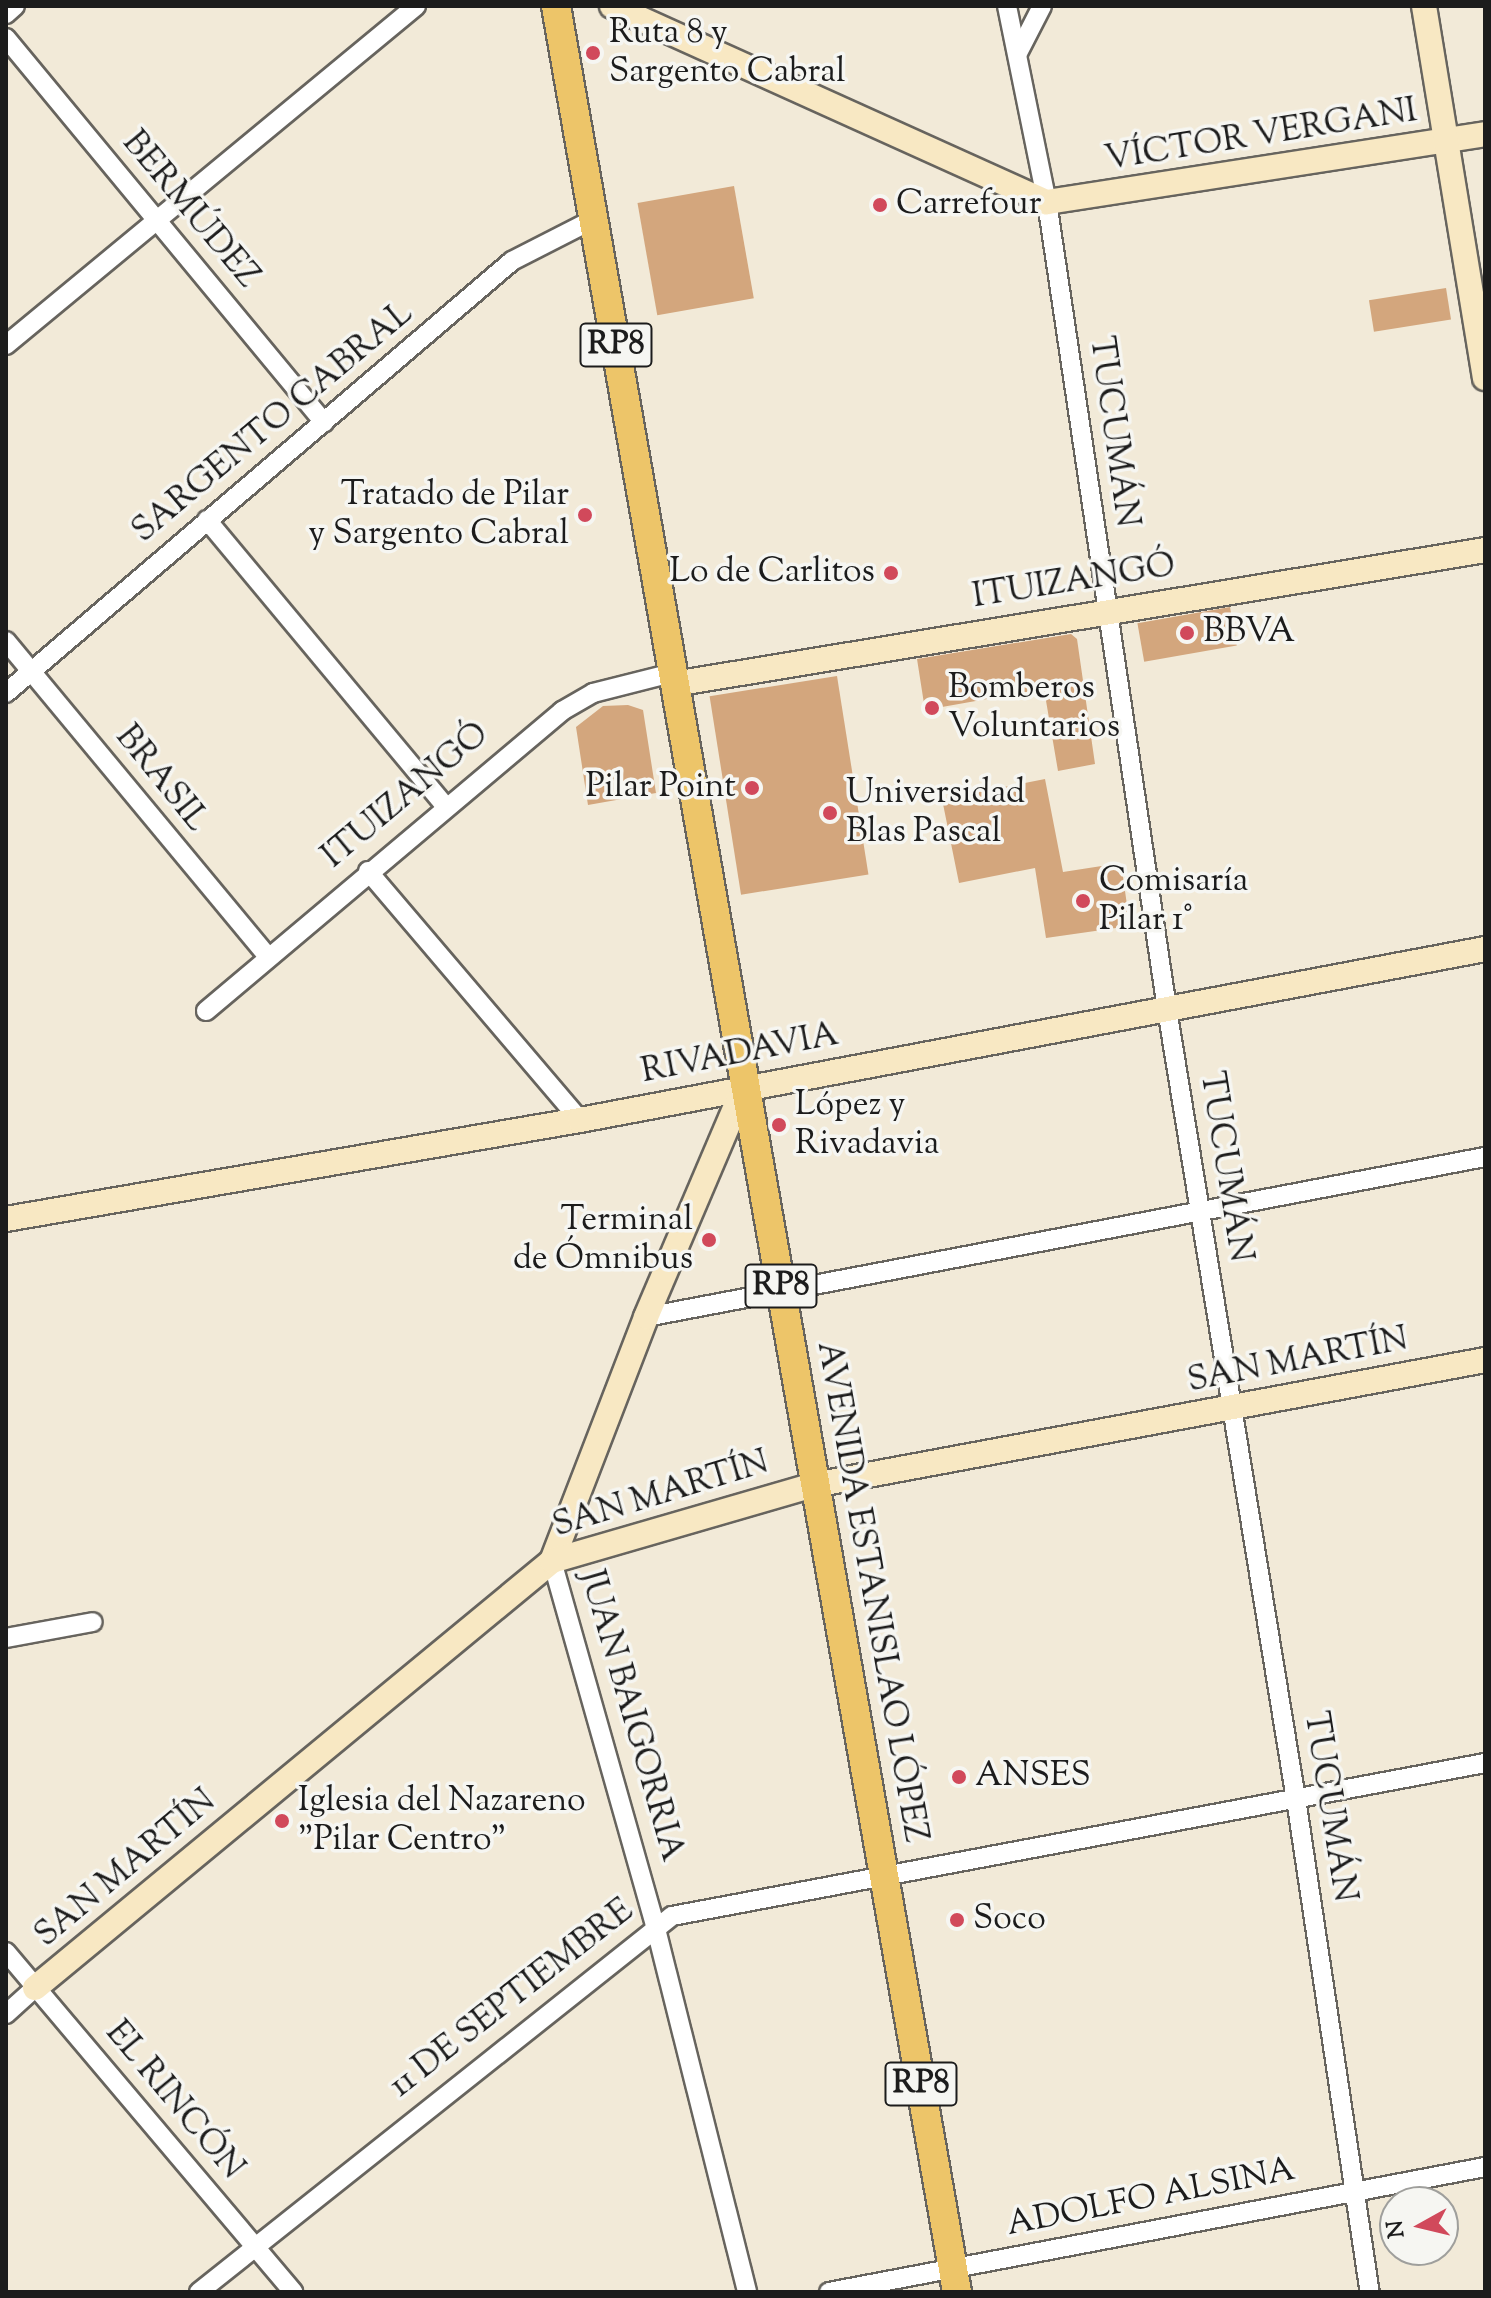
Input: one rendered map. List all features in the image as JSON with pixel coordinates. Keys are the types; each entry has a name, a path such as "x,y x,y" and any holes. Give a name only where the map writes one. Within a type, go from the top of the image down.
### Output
{"main road":[{"name":"AVENIDA ESTANISLAO LÓPEZ","path":"556,6 955,2280"}],"street":[{"path":"6,14 15,6"},
{"path":"6,345 155,218 416,6"},
{"path":"612,6 1047,202"},
{"name":"TUCUMÁN","path":"1007,6 1047,202 1167,1009 1296,1799 1370,2292"},
{"path":"1018,53 1042,6"},
{"path":"1424,6 1485,378"},
{"name":"BERMÚDEZ","path":"6,38 324,423"},
{"name":"VÍCTOR VERGANI","path":"1047,202 1485,134"},
{"name":"SARGENTO CABRAL","path":"6,693 512,261 594,219"},
{"path":"207,520 446,807"},
{"name":"ITUIZANGÓ","path":"206,1011 368,871 578,699 673,678 1485,550"},
{"name":"BRASIL","path":"6,641 268,957"},
{"path":"368,871 580,1120"},
{"name":"RIVADAVIA","path":"6,1219 580,1120 1485,949"},
{"name":"JUAN BAIGORRIA","path":"744,1087 646,1317 552,1561 655,1925 747,2292"},
{"path":"646,1317 1485,1157"},
{"name":"SAN MARTÍN","path":"6,2014 552,1561 814,1485 1485,1360"},
{"path":"6,1638 93,1622"},
{"name":"11 DE SEPTIEMBRE","path":"199,2292 254,2244 655,1925 686,1912 1485,1763"},
{"name":"EL RINCÓN","path":"6,1952 293,2292"},
{"name":"ADOLFO ALSINA","path":"829,2292 955,2280 1355,2192 1485,2167"}],"building":[{"path":"734,186 754,298 657,315 637,203"},
{"path":"1446,288 1451,320 1374,332 1369,300"},
{"name":"BBVA","path":"1230,607 1237,645 1144,662 1137,623"},
{"path":"1071,634 1077,639 1095,764 1058,771 1044,689 925,710 917,659"},
{"path":"837,676 868,875 741,895 710,696"},
{"path":"628,705 643,710 656,793 588,805 576,727 603,706"},
{"path":"1045,779 1063,872 1121,863 1130,926 1046,938 1035,868 959,883 942,799"}],"place":[{"name":"Ruta 8 y Sargento Cabral","path":"593,53"},
{"name":"Carrefour","path":"880,205"},
{"name":"Tratado de Pilar y Sargento Cabral","path":"585,515"},
{"name":"Lo de Carlitos","path":"891,573"},
{"name":"BBVA","path":"1187,633"},
{"name":"Bomberos Voluntarios","path":"932,708"},
{"name":"Pilar Point","path":"752,788"},
{"name":"Universidad Blas Pascal","path":"830,813"},
{"name":"Comisaría Pilar 1°","path":"1083,901"},
{"name":"López y Rivadavia","path":"779,1125"},
{"name":"Terminal de Ómnibus","path":"709,1240"},
{"name":"ANSES","path":"959,1777"},
{"name":"Iglesia del Nazareno \"Pilar Centro\"","path":"282,1821"},
{"name":"Soco","path":"957,1920"}]}
